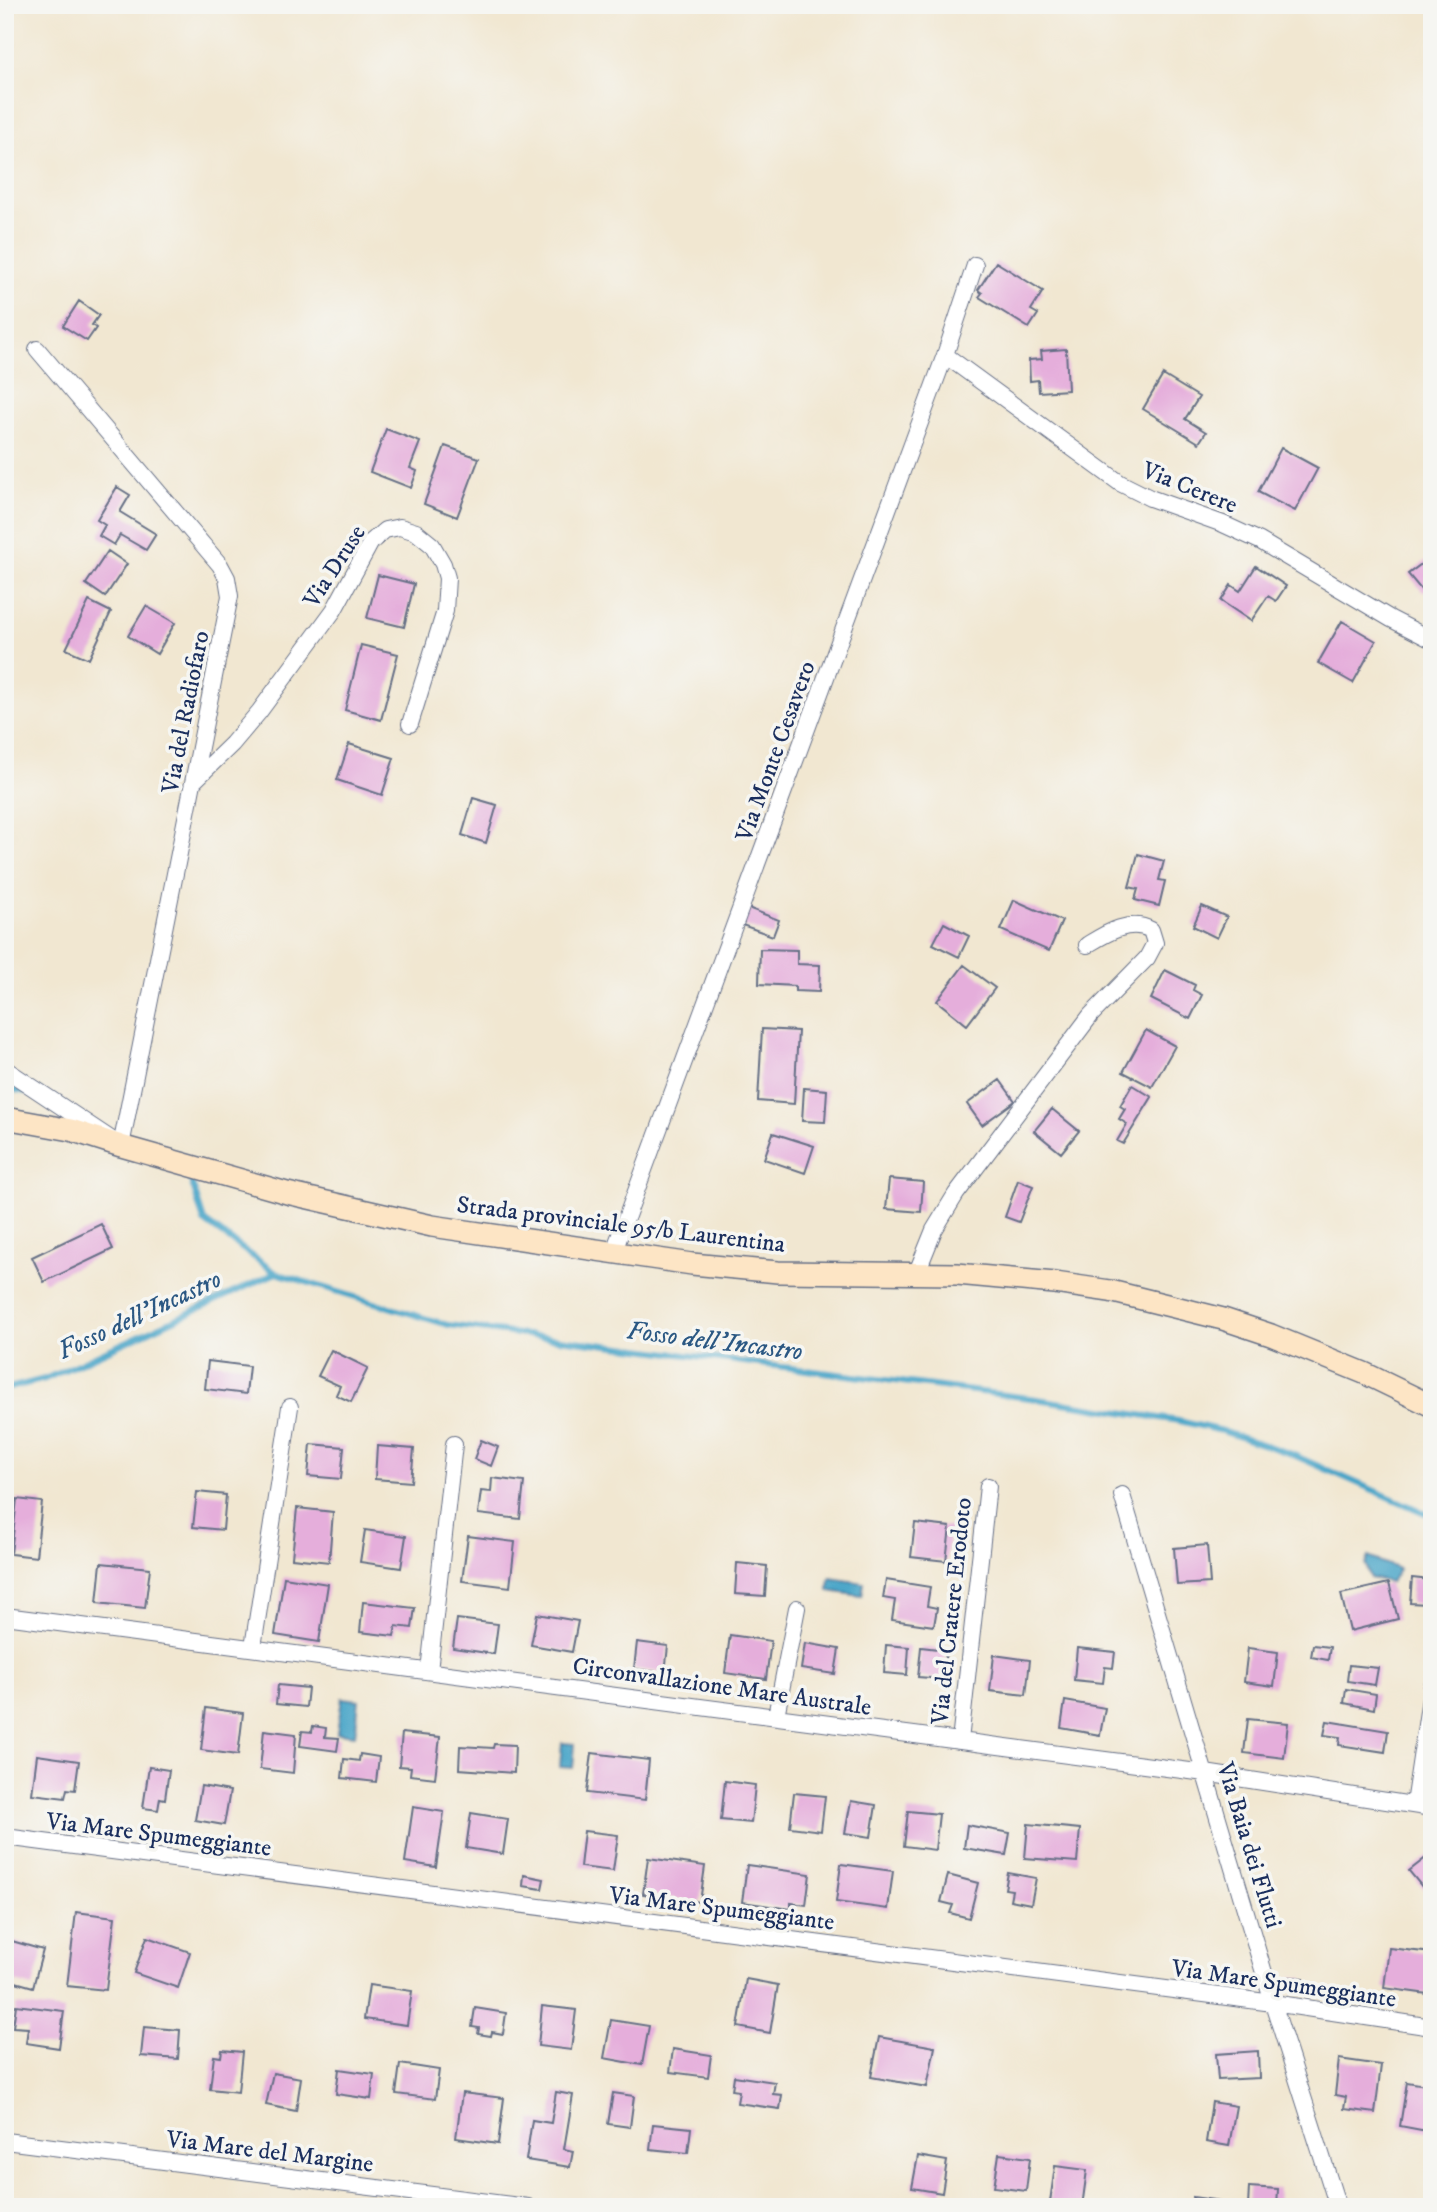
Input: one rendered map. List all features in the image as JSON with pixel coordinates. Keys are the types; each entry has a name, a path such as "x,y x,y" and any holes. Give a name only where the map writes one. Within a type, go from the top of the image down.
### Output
{"main road":[{"name":"Strada provinciale 95/b Laurentina","path":"5,1118 71,1130 286,1193 432,1226 692,1264 778,1272 918,1272 1086,1287 1223,1318 1322,1355 1432,1406"}],"street":[{"name":"Via Monte Cesavero","path":"614,1251 945,355 975,265"},
{"name":"Via del Radiofaro","path":"37,349 220,565 227,578 229,605 121,1146"},
{"name":"Via Cerere","path":"945,355 1120,483 1162,503 1223,524 1260,541 1380,613 1432,640"},
{"name":"Via Druse","path":"195,780 246,729 289,672 344,596 371,542 385,530 400,527 416,532 432,545 443,564 447,578 445,611 410,724"},
{"path":"918,1272 938,1224 956,1194 1084,1024 1147,958 1155,943 1151,930 1136,926 1112,930 1087,945"},
{"path":"5,1069 121,1146"},
{"path":"253,1647 290,1407"},
{"path":"429,1671 454,1444"},
{"name":"Via del Cratere Erodoto","path":"960,1741 988,1486"},
{"name":"Via Baia dei Flutti","path":"1122,1494 1273,2003 1338,2207"},
{"path":"776,1716 797,1608"},
{"name":"Circonvallazione Mare Australe","path":"5,1616 1205,1773 1432,1808"},
{"path":"1414,1804 1432,1685"},
{"name":"Via Mare Spumeggiante","path":"5,1837 1273,2003 1432,2027"},
{"name":"Via Mare del Margine","path":"5,2141 528,2207"}],"water":[{"path":"1368,1557 1399,1569 1391,1582 1370,1578 1365,1565"},
{"path":"830,1578 864,1583 862,1596 829,1591"},
{"path":"342,1698 359,1700 355,1735 337,1733"},
{"path":"562,1743 575,1744 573,1768 560,1767"}],"building":[{"path":"996,262 1043,291 1031,310 1038,314 1029,328 979,297 982,293 978,290"},
{"path":"79,301 99,315 92,325 96,328 87,341 63,326"},
{"path":"1066,349 1068,390 1039,392 1038,380 1030,381 1029,360 1042,359 1041,351"},
{"path":"1163,375 1199,397 1185,419 1206,432 1199,443 1143,409"},
{"path":"386,429 420,442 410,468 417,471 411,488 370,472"},
{"path":"445,446 479,458 457,517 424,504"},
{"path":"1281,448 1318,468 1295,511 1258,492"},
{"path":"117,487 130,495 120,512 156,534 146,550 120,535 114,545 99,536 105,525 97,520"},
{"path":"108,551 127,564 105,597 86,584"},
{"path":"1432,556 1432,585 1423,592 1408,574"},
{"path":"1256,566 1286,586 1276,601 1268,596 1251,621 1221,601 1231,585 1240,591"},
{"path":"378,575 414,584 404,627 367,618"},
{"path":"89,601 111,612 89,659 66,649"},
{"path":"146,606 175,623 157,654 128,636"},
{"path":"1342,621 1376,641 1353,683 1318,663"},
{"path":"361,645 398,654 381,720 345,710"},
{"path":"349,744 394,758 382,795 337,780"},
{"path":"473,798 497,805 486,843 462,835"},
{"path":"1138,854 1164,861 1159,880 1165,881 1159,906 1135,900 1138,889 1129,887"},
{"path":"1014,900 1062,921 1049,951 1001,930"},
{"path":"1202,906 1227,917 1217,938 1193,926"},
{"path":"748,908 779,920 773,936 742,925"},
{"path":"944,923 969,936 959,957 933,944"},
{"path":"760,949 797,950 797,964 820,965 819,992 795,991 795,986 759,984"},
{"path":"964,965 995,988 967,1025 937,1001"},
{"path":"1165,970 1195,985 1193,990 1202,995 1190,1019 1151,999"},
{"path":"762,1029 798,1031 794,1104 758,1101"},
{"path":"1146,1030 1175,1046 1152,1087 1123,1072"},
{"path":"1000,1080 1015,1101 982,1125 967,1104"},
{"path":"1132,1085 1152,1097 1123,1144 1117,1141 1127,1124 1119,1119 1125,1109 1120,1106"},
{"path":"804,1088 827,1090 825,1122 802,1121"},
{"path":"1052,1109 1079,1131 1061,1153 1034,1131"},
{"path":"773,1133 814,1146 805,1173 764,1159"},
{"path":"889,1179 923,1182 921,1212 886,1209"},
{"path":"1018,1180 1033,1186 1019,1222 1005,1217"},
{"path":"101,1224 113,1249 44,1282 32,1257"},
{"path":"331,1350 368,1368 351,1402 336,1395 340,1386 318,1376"},
{"path":"208,1361 249,1366 246,1394 205,1389"},
{"path":"481,1440 498,1447 491,1466 474,1459"},
{"path":"311,1444 344,1447 341,1479 308,1476"},
{"path":"377,1446 414,1449 411,1482 375,1479"},
{"path":"492,1478 524,1482 520,1519 478,1514 481,1491 491,1492"},
{"path":"197,1492 226,1495 223,1530 193,1527"},
{"path":"17,1499 42,1502 36,1557 11,1554"},
{"path":"297,1508 333,1512 329,1562 292,1558"},
{"path":"915,1523 950,1527 946,1561 911,1557"},
{"path":"365,1530 406,1536 401,1568 360,1562"},
{"path":"468,1536 515,1542 510,1587 462,1581"},
{"path":"1207,1545 1210,1583 1177,1585 1174,1548"},
{"path":"101,1563 150,1568 145,1608 97,1603"},
{"path":"737,1563 767,1566 765,1596 735,1594"},
{"path":"284,1577 328,1584 319,1642 275,1635"},
{"path":"1412,1578 1430,1580 1427,1604 1410,1603"},
{"path":"886,1580 930,1587 927,1606 937,1608 934,1626 892,1620 895,1600 883,1598"},
{"path":"1389,1583 1398,1619 1350,1631 1341,1594"},
{"path":"363,1602 415,1608 412,1628 396,1626 394,1636 360,1632"},
{"path":"537,1614 578,1621 572,1652 531,1645"},
{"path":"457,1619 498,1624 494,1654 453,1648"},
{"path":"730,1635 771,1641 766,1679 725,1673"},
{"path":"637,1642 668,1646 665,1673 634,1669"},
{"path":"805,1643 839,1649 835,1674 801,1669"},
{"path":"886,1645 909,1647 907,1675 884,1673"},
{"path":"1313,1645 1330,1647 1328,1660 1311,1657"},
{"path":"921,1647 946,1650 943,1679 918,1677"},
{"path":"1077,1648 1115,1652 1113,1668 1105,1667 1103,1683 1074,1680"},
{"path":"1248,1648 1278,1652 1274,1686 1244,1682"},
{"path":"994,1655 1030,1660 1026,1695 990,1691"},
{"path":"1349,1665 1378,1668 1375,1685 1347,1681"},
{"path":"278,1685 308,1688 306,1707 276,1704"},
{"path":"1346,1689 1376,1694 1374,1709 1344,1703"},
{"path":"1065,1701 1105,1708 1100,1735 1061,1728"},
{"path":"206,1708 243,1713 238,1755 201,1750"},
{"path":"1248,1719 1288,1723 1284,1758 1244,1753"},
{"path":"1327,1721 1388,1731 1385,1752 1339,1745 1340,1737 1324,1735"},
{"path":"313,1726 326,1728 325,1737 339,1738 337,1751 300,1746 302,1731 312,1732"},
{"path":"264,1730 296,1734 293,1773 260,1769"},
{"path":"402,1733 440,1737 435,1778 410,1775 411,1767 399,1766"},
{"path":"494,1744 515,1745 514,1773 459,1769 460,1746 493,1748"},
{"path":"592,1753 649,1760 645,1800 587,1793"},
{"path":"360,1754 379,1757 376,1782 342,1778 344,1759 359,1761"},
{"path":"37,1755 79,1761 75,1790 67,1789 65,1798 32,1794"},
{"path":"149,1767 169,1770 165,1799 160,1798 158,1810 143,1808"},
{"path":"725,1781 755,1785 751,1823 721,1820"},
{"path":"201,1786 230,1791 224,1825 195,1820"},
{"path":"794,1793 825,1796 821,1831 790,1827"},
{"path":"851,1801 876,1805 871,1837 845,1833"},
{"path":"413,1807 444,1812 436,1867 405,1862"},
{"path":"908,1811 939,1814 935,1850 904,1846"},
{"path":"471,1813 508,1819 503,1854 466,1848"},
{"path":"1028,1824 1080,1829 1077,1862 1025,1858"},
{"path":"967,1825 1010,1833 1006,1855 964,1848"},
{"path":"584,1831 618,1835 613,1871 580,1867"},
{"path":"1432,1853 1432,1899 1409,1871"},
{"path":"648,1858 705,1866 700,1902 643,1894"},
{"path":"841,1864 893,1871 888,1909 836,1902"},
{"path":"747,1865 810,1874 806,1905 791,1903 791,1909 742,1902"},
{"path":"1008,1873 1036,1878 1031,1904 1010,1900 1012,1890 1005,1889"},
{"path":"524,1875 544,1879 542,1889 523,1886"},
{"path":"948,1875 978,1883 969,1918 950,1913 953,1905 941,1902"},
{"path":"76,1912 115,1917 106,1990 67,1986"},
{"path":"147,1937 190,1952 178,1988 134,1973"},
{"path":"5,1939 43,1950 33,1987 5,1979"},
{"path":"1389,1948 1432,1953 1428,1994 1384,1988"},
{"path":"1289,1977 1303,1978 1302,1991 1289,1990"},
{"path":"746,1979 778,1985 770,2033 738,2027"},
{"path":"369,1985 412,1991 407,2025 364,2019"},
{"path":"16,2005 64,2011 59,2048 26,2043 28,2028 13,2027"},
{"path":"542,2006 576,2010 571,2050 538,2046"},
{"path":"475,2008 506,2013 503,2034 478,2034 479,2028 472,2027"},
{"path":"611,2020 649,2026 642,2065 604,2058"},
{"path":"144,2027 180,2030 178,2059 141,2056"},
{"path":"879,2037 935,2047 927,2087 871,2077"},
{"path":"673,2049 711,2055 708,2077 670,2072"},
{"path":"222,2050 242,2052 238,2092 210,2089 214,2056 221,2057"},
{"path":"1258,2051 1259,2078 1218,2080 1216,2054"},
{"path":"1339,2059 1381,2065 1375,2113 1344,2109 1346,2097 1335,2095"},
{"path":"400,2064 439,2070 435,2099 396,2094"},
{"path":"339,2069 374,2074 371,2099 336,2094"},
{"path":"273,2073 301,2078 296,2111 266,2105"},
{"path":"734,2076 775,2082 773,2094 782,2095 780,2109 737,2103 739,2091 732,2090"},
{"path":"1407,2082 1432,2086 1432,2132 1400,2126"},
{"path":"556,2092 573,2095 564,2149 573,2151 570,2167 526,2160 532,2120 551,2123"},
{"path":"462,2093 504,2098 498,2144 456,2138"},
{"path":"613,2093 634,2096 630,2127 608,2124"},
{"path":"1212,2102 1236,2106 1229,2146 1206,2142"},
{"path":"653,2124 691,2128 688,2153 650,2149"},
{"path":"999,2154 1030,2158 1026,2191 994,2187"},
{"path":"918,2156 947,2161 942,2193 912,2188"},
{"path":"1055,2166 1087,2170 1082,2207 1050,2202"},
{"path":"1249,2187 1278,2189 1277,2207 1248,2207"},
{"path":"1193,2197 1221,2201 1221,2207 1192,2207"}],"waterway":[{"path":"5,1088 27,1092"},
{"path":"188,1171 204,1221 276,1273"},
{"name":"Fosso dell'Incastro","path":"5,1389 45,1379 276,1273 448,1325 1037,1399 1179,1421 1222,1431 1289,1453 1432,1516"}]}
